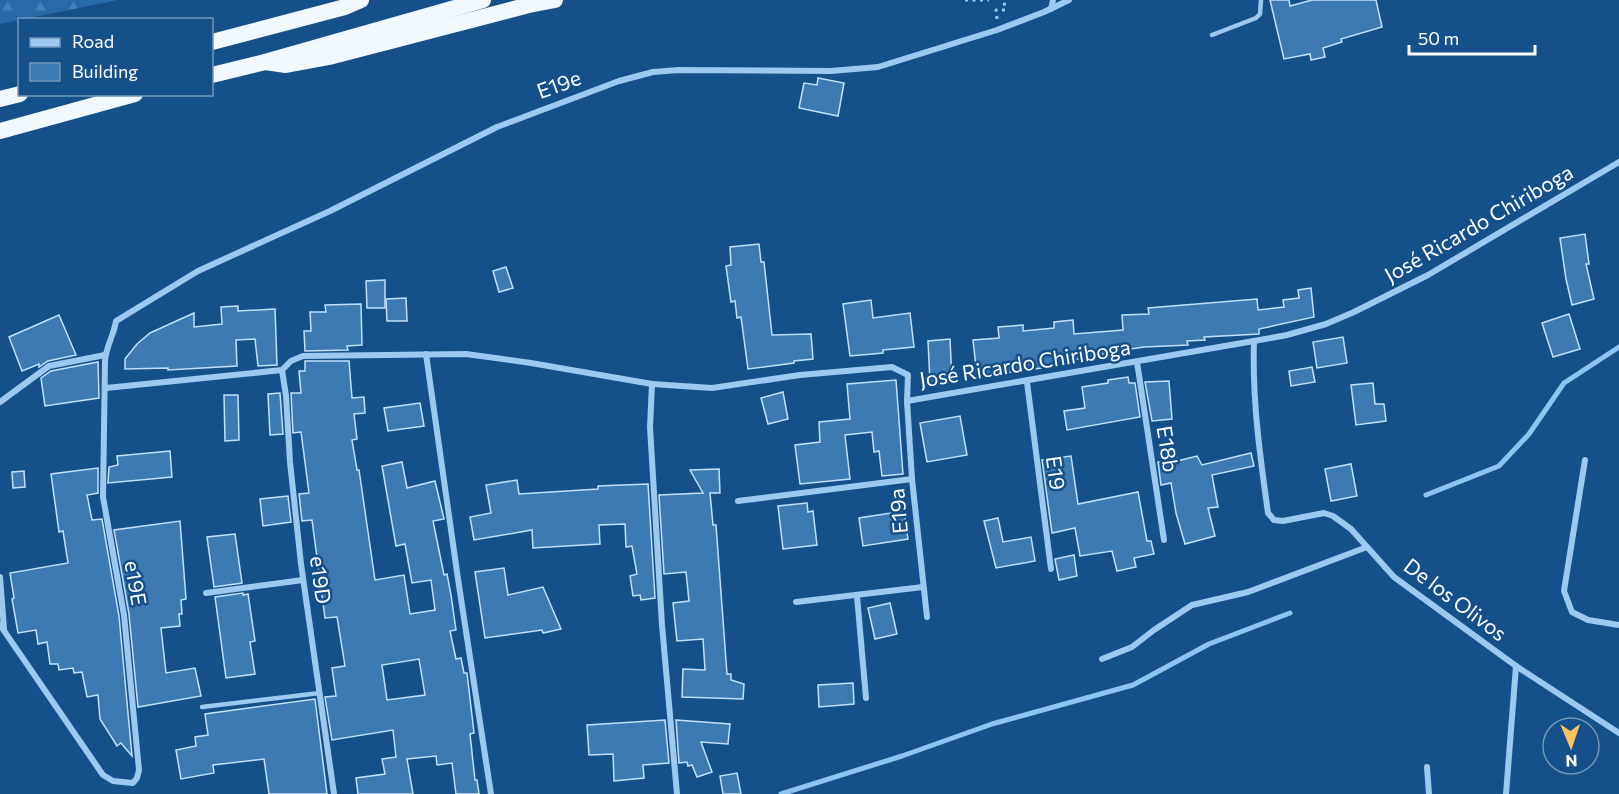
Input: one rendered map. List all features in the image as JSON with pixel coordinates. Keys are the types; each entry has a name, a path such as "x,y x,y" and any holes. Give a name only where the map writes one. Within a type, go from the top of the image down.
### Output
{"highway":[{"path":"213,42 345,7 362,0"},
{"path":"213,75 483,0"},
{"path":"265,62 286,65 329,57 555,0"},
{"path":"0,99 18,94"},
{"path":"0,130 128,96"}],"street":[{"path":"1051,9 1053,0"},
{"name":"E19e","path":"105,355 116,321 198,270 330,211 496,127 619,81 653,72 679,70 831,71 878,67 955,44 1070,0"},
{"name":"José Ricardo Chiriboga","path":"106,388 282,370 291,361 303,356 466,354 652,384 712,388 800,375 892,367 908,375 907,401 1137,363 1287,335 1326,324 1428,275 1619,162"},
{"name":"De los Olivos","path":"1254,341 1253,377 1257,434 1268,513 1274,520 1283,522 1324,513 1333,516 1351,529 1394,577 1516,666 1619,733"},
{"path":"426,354 491,794"},
{"path":"0,402 49,366 105,355"},
{"name":"e19E","path":"2,627 103,775 112,781 133,783 139,770 124,615 103,497 105,355"},
{"name":"E18b","path":"1137,363 1164,540"},
{"name":"e19D","path":"282,370 303,580 334,794"},
{"name":"E19","path":"1027,382 1051,569"},
{"path":"652,384 650,427 662,625 676,794"},
{"name":"E19a","path":"907,401 912,479 927,617"},
{"path":"1585,460 1564,591 1572,612 1588,620 1619,625"},
{"path":"738,501 912,479"},
{"path":"1102,659 1132,647 1192,605 1248,592 1367,547"},
{"path":"0,577 2,627"},
{"path":"206,593 303,580"},
{"path":"796,602 922,587"},
{"path":"857,596 866,698"},
{"path":"1506,794 1516,666"},
{"path":"1427,766 1429,794"}],"lane":[{"path":"1212,35 1256,18 1260,14 1261,0"},
{"path":"202,707 320,693"}],"path":[{"path":"966,0 989,0"},
{"path":"996,10 1005,10 1004,0"}],"green space":[{"path":"0,0 118,0 30,18 18,18 18,20 0,24"}],"building":[{"path":"1270,0 1289,0 1290,6 1312,0 1376,0 1382,27 1341,39 1342,42 1323,48 1325,57 1311,60 1310,54 1284,59"},
{"path":"818,78 844,83 838,116 799,108 804,83 817,85"},
{"path":"1585,234 1589,264 1586,264 1594,299 1572,305 1560,238"},
{"path":"759,244 761,262 764,262 772,335 811,334 813,359 748,369 741,317 737,318 735,301 731,302 726,266 731,265 730,247"},
{"path":"506,267 513,288 499,292 493,271"},
{"path":"385,280 385,308 367,308 366,281"},
{"path":"1311,288 1314,317 1259,329 1259,334 1204,337 1205,340 1187,341 1188,345 1144,347 1103,353 1104,357 1056,361 1056,366 977,377 973,340 999,338 998,327 1023,325 1023,331 1054,328 1054,322 1073,320 1074,334 1123,330 1122,315 1149,314 1148,308 1257,299 1258,310 1284,307 1283,300 1299,298 1298,290"},
{"path":"406,298 407,321 387,321 386,299"},
{"path":"871,300 873,318 910,313 914,347 850,356 843,304"},
{"path":"361,304 362,345 347,346 348,350 305,351 304,331 311,331 310,312 326,312 325,305"},
{"path":"238,306 238,311 275,309 277,365 258,366 255,339 236,340 237,366 168,370 168,368 125,369 125,359 150,333 194,313 194,327 222,324 221,307"},
{"path":"1569,314 1580,349 1553,357 1542,323"},
{"path":"59,315 76,355 48,361 39,367 39,364 22,371 9,337"},
{"path":"1343,337 1347,363 1317,368 1313,342"},
{"path":"950,339 952,382 930,383 928,341"},
{"path":"305,361 349,361 352,398 364,397 365,413 354,414 357,439 352,440 357,470 359,470 375,580 404,575 410,614 435,610 431,580 412,583 405,544 396,546 382,466 402,462 407,488 435,481 444,519 433,521 444,575 447,574 451,595 456,630 450,631 456,659 461,658 464,673 467,673 474,733 470,734 475,780 477,780 479,794 456,794 452,763 437,765 436,756 407,759 413,794 358,794 356,778 385,774 382,759 396,757 393,730 332,740 325,697 336,696 332,668 345,666 337,617 325,618 312,520 302,521 299,494 309,493 301,432 293,433 291,393 301,393 299,371 305,371","holes":["419,659 425,695 387,700 382,665"]},
{"path":"98,362 99,398 45,406 41,378 51,371"},
{"path":"1312,367 1315,382 1291,386 1289,371"},
{"path":"1128,377 1129,383 1135,383 1140,417 1067,430 1064,411 1085,408 1082,387"},
{"path":"896,380 903,474 882,476 879,451 874,452 872,432 845,435 850,479 800,484 795,445 820,442 819,422 850,419 847,384"},
{"path":"1169,381 1172,419 1152,421 1145,382"},
{"path":"1373,383 1375,404 1384,404 1386,421 1356,425 1351,385"},
{"path":"783,392 788,419 768,424 761,398"},
{"path":"280,393 283,434 270,435 268,394"},
{"path":"224,395 238,395 239,440 225,441"},
{"path":"420,403 424,426 388,431 384,408"},
{"path":"960,416 967,455 927,462 920,423"},
{"path":"170,451 172,477 108,483 109,467 118,465 117,456"},
{"path":"1251,453 1254,466 1212,475 1218,507 1208,508 1215,536 1185,544 1176,513 1171,483 1161,485 1158,462 1177,458 1177,461 1197,456 1202,465"},
{"path":"1071,456 1078,504 1138,492 1147,541 1151,541 1154,554 1134,558 1136,567 1117,571 1112,551 1080,556 1075,528 1052,533 1042,460"},
{"path":"1351,464 1357,496 1331,501 1325,469"},
{"path":"98,468 98,493 87,495 92,520 102,519 119,616 132,756 121,743 117,746 100,719 98,695 87,697 82,672 74,673 73,668 59,670 58,664 50,664 47,642 38,644 36,630 18,633 12,599 14,598 10,573 68,563 63,531 59,532 51,474"},
{"path":"719,469 720,493 710,493 713,525 716,525 727,674 731,674 731,680 744,684 743,699 682,697 683,669 705,670 703,639 677,641 673,603 689,601 686,572 664,574 659,495 703,493 690,470"},
{"path":"24,471 25,487 13,488 12,472"},
{"path":"517,480 519,494 598,489 598,486 648,484 655,598 641,600 640,595 633,596 630,576 637,574 632,546 626,547 625,524 599,525 600,544 533,548 532,530 474,540 470,517 491,513 486,485"},
{"path":"288,496 291,522 263,526 260,499"},
{"path":"807,503 808,512 813,511 817,545 783,549 778,506"},
{"path":"904,511 908,539 863,546 859,518"},
{"path":"998,518 1003,542 1031,537 1035,561 996,568 984,521"},
{"path":"180,521 186,599 181,600 180,626 161,628 166,673 195,668 201,696 138,707 129,614 114,530"},
{"path":"235,534 242,583 214,587 207,537"},
{"path":"1074,555 1077,576 1059,580 1055,559"},
{"path":"504,568 508,595 543,587 561,629 543,633 542,630 485,638 475,572"},
{"path":"243,593 243,595 248,594 255,641 250,642 255,674 226,678 215,597"},
{"path":"890,603 897,634 875,639 868,608"},
{"path":"853,683 854,704 819,707 818,685"},
{"path":"315,699 327,794 269,794 264,759 213,765 214,773 181,779 176,750 196,746 195,737 208,735 205,714"},
{"path":"665,720 669,763 643,765 644,778 614,781 613,754 589,755 587,725"},
{"path":"676,720 730,724 728,744 701,742 712,772 697,777 692,765 688,766 687,762 679,763"},
{"path":"737,773 741,794 723,794 720,776"}],"waterway":[{"path":"1426,495 1499,466 1529,434 1564,383 1619,347"},
{"path":"781,794 902,756 992,724 1133,685 1209,644 1290,613"}]}
